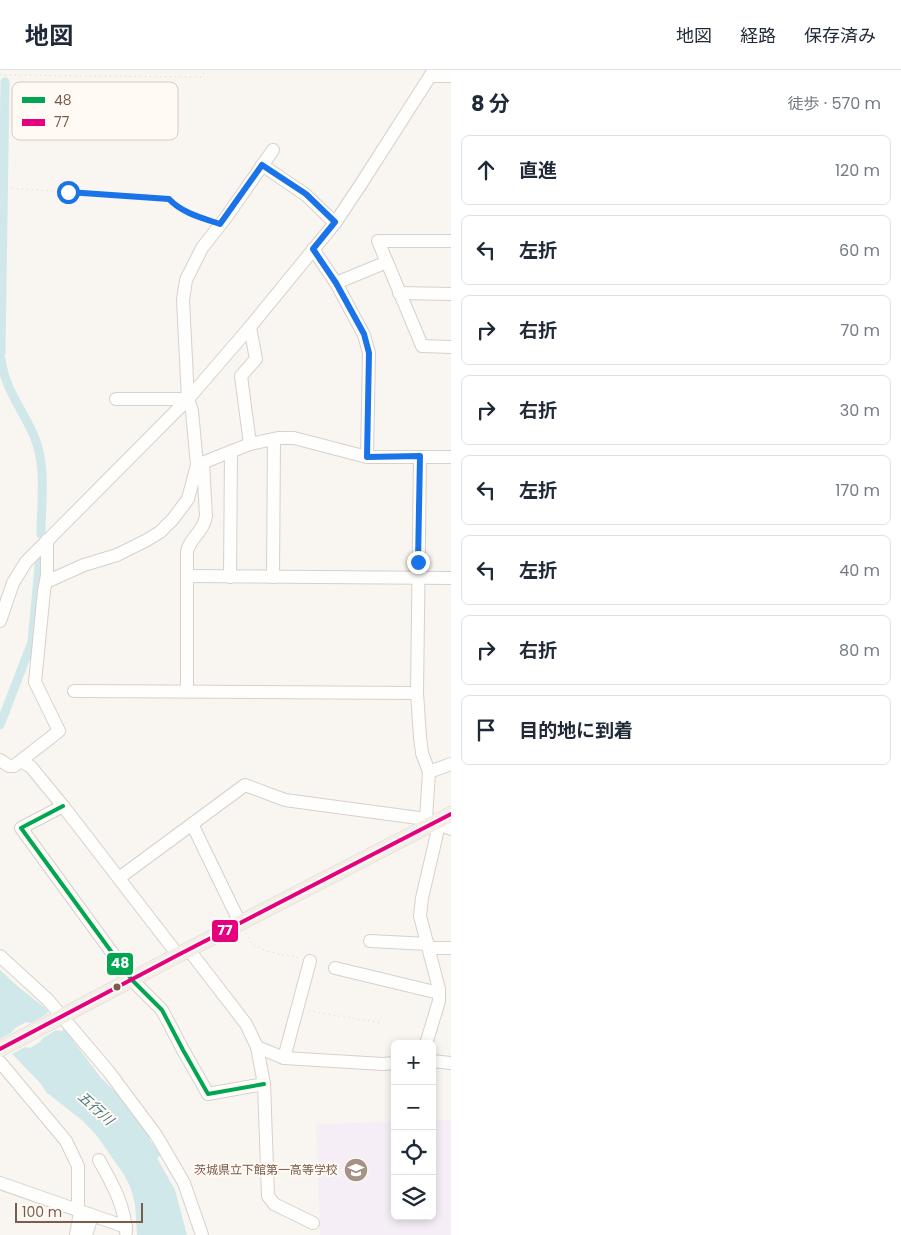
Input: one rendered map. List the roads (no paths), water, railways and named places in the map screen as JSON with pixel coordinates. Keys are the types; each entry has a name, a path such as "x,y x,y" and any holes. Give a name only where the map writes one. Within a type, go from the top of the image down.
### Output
{"main road":[{"path":"0,1049 183,952 438,824 451,814"}],"street":[{"path":"0,621 3,601 18,573 36,550 188,399 250,327 335,222 432,73 451,76"},
{"path":"187,691 188,549 205,524 206,516 192,411 188,399 184,291 191,269 202,248 273,150"},
{"path":"262,165 306,194 335,222"},
{"path":"451,241 378,241 422,346 451,347"},
{"path":"313,249 336,283 364,334 369,353 367,457"},
{"path":"336,283 387,262"},
{"path":"399,293 451,294"},
{"path":"250,327 256,359 241,376 250,444"},
{"path":"116,399 188,399"},
{"path":"46,582 84,565 117,555 160,532 173,519 188,499 200,464 250,444 274,439 294,438 367,457 451,457"},
{"path":"273,577 274,439"},
{"path":"230,576 231,452"},
{"path":"420,456 417,693 422,752 429,772 438,824 420,916 429,946 439,993 439,1001 427,1040"},
{"path":"0,760 9,766 14,766 59,731 35,682 46,582 47,540"},
{"path":"187,576 451,578"},
{"path":"74,691 417,693"},
{"path":"20,761 31,768 119,878 246,1024 257,1047 264,1084 268,1196 274,1204 313,1224"},
{"path":"429,772 451,764"},
{"path":"119,878 245,786 285,800 438,824"},
{"path":"63,806 21,828 132,980 162,1010 208,1094 264,1084"},
{"path":"192,824 240,923"},
{"path":"370,941 451,948"},
{"path":"0,956 48,1000 109,1072 156,1135 184,1183 202,1235"},
{"path":"284,1058 310,960"},
{"path":"335,968 439,993"},
{"path":"257,1047 284,1058 391,1063"},
{"path":"436,1061 451,1063"},
{"path":"0,1062 66,1141 78,1166 79,1211 76,1235"},
{"path":"100,1160 122,1206 126,1231"},
{"path":"0,1183 79,1211 126,1231"},
{"path":"86,1235 92,1216"}],"water":[{"name":"五行川","path":"0,970 44,1007 63,1027 101,1078 121,1097 151,1138 149,1139 157,1150 160,1149 163,1154 157,1158 175,1190 187,1235 137,1235 135,1204 130,1186 97,1136 83,1121 46,1092 41,1084 0,1041"}],"waterway":[{"path":"1,353 5,82"},
{"path":"1,359 6,380 34,436 41,460 41,534"},
{"path":"0,725 32,642 40,556"}],"place":[{"name":"茨城県立下館第一高等学校","path":"356,1170"}]}
